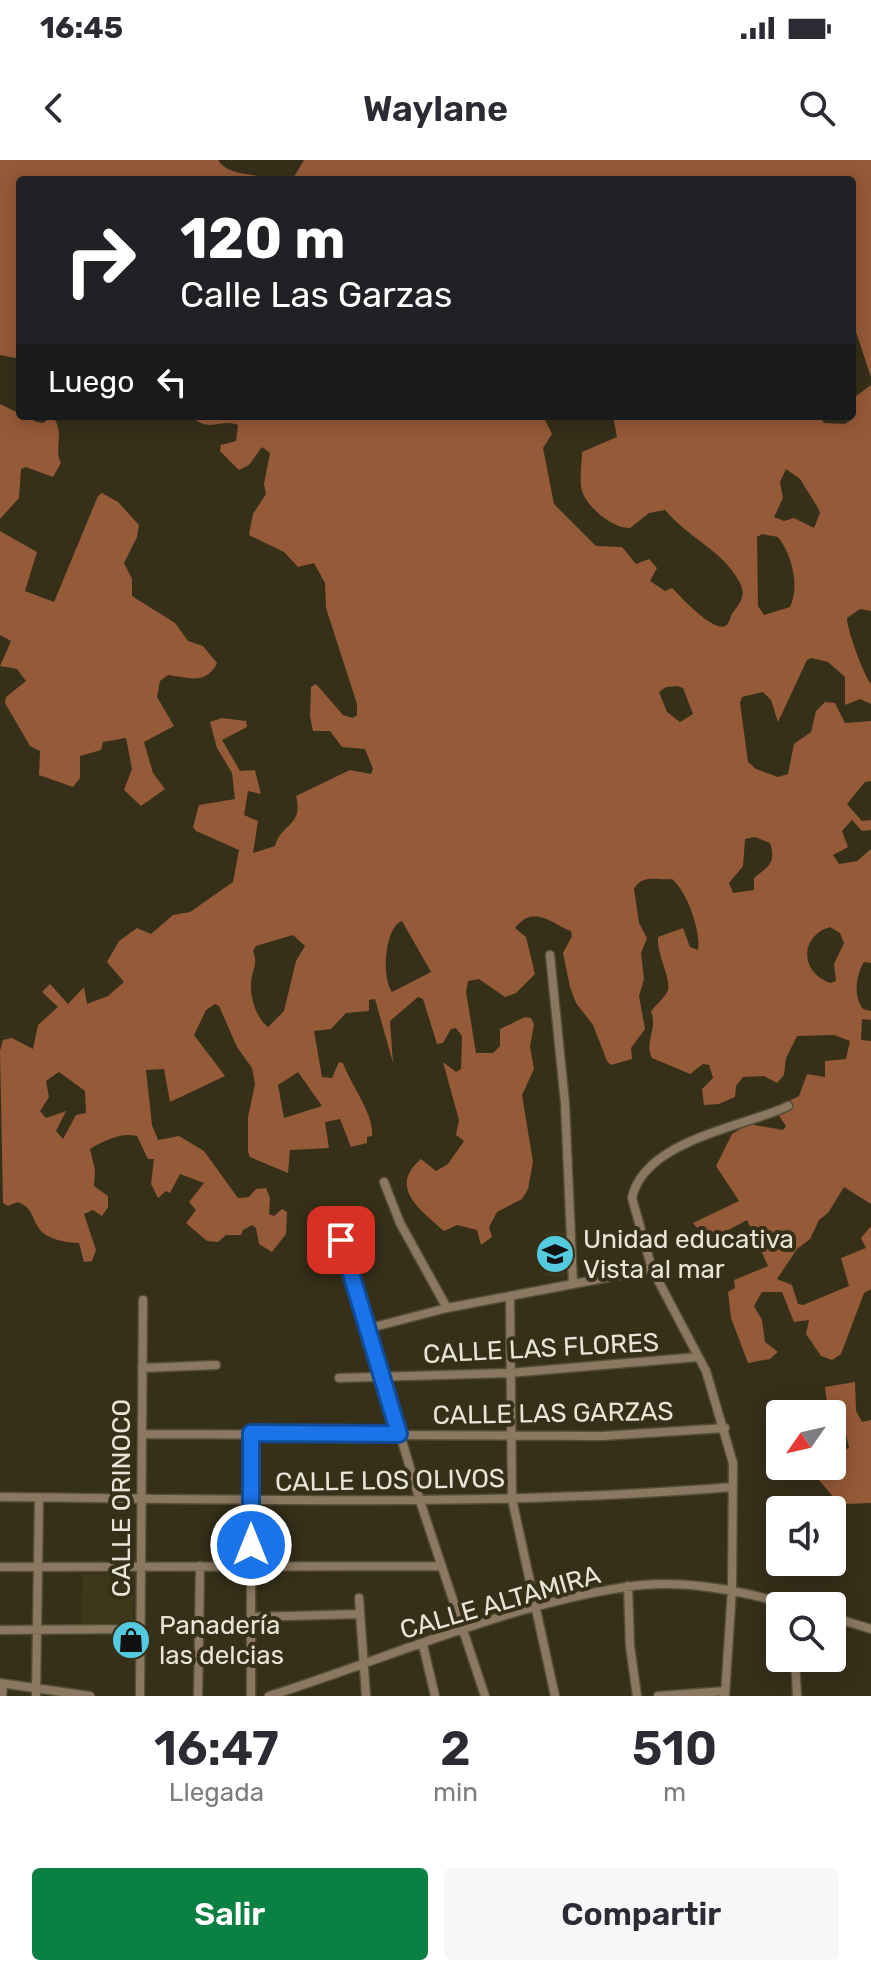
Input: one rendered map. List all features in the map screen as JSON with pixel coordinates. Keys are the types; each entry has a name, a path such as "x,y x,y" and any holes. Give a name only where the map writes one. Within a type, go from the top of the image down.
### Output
{"street":[{"path":"550,955 565,1103 573,1283"},
{"path":"658,1696 725,1693 732,1589 733,1463 725,1428 698,1357 652,1269 633,1208 634,1189 657,1162 680,1145 712,1131 760,1119 788,1106"},
{"path":"384,1182 400,1223 447,1308"},
{"path":"333,1211 366,1329 485,1696"},
{"path":"366,1329 447,1308 652,1269"},
{"path":"510,1298 512,1499 555,1696"},
{"name":"CALLE ORINOCO","path":"140,1696 143,1300"},
{"name":"CALLE LAS FLORES","path":"339,1378 509,1373 698,1357"},
{"path":"142,1368 216,1365"},
{"name":"CALLE LAS GARZAS","path":"142,1434 602,1436 725,1428"},
{"path":"251,1433 251,1696"},
{"name":"CALLE LOS OLIVOS","path":"0,1497 251,1502 420,1501 632,1496 733,1487"},
{"path":"36,1693 39,1498"},
{"path":"198,1696 200,1566"},
{"path":"0,1567 442,1566"},
{"path":"628,1586 630,1646 637,1696"},
{"name":"CALLE ALTAMIRA","path":"269,1696 534,1608 628,1586 732,1589 766,1599"},
{"path":"359,1598 366,1696"},
{"path":"253,1617 359,1614"},
{"path":"846,1621 871,1629"},
{"path":"0,1630 140,1629"},
{"path":"423,1645 435,1696"},
{"path":"796,1672 797,1696"},
{"path":"312,1683 313,1696"},
{"path":"2,1696 2,1684 36,1693 90,1696"}],"shaded area":[{"path":"0,160 218,160 235,172 254,176 16,176 16,358 0,355"},
{"path":"304,160 871,160 871,377 856,332 856,176 294,176"},
{"path":"871,385 871,611 860,609 847,618 856,651 871,684 871,704 860,699 845,705 845,677 828,662 811,658 807,660 778,722 771,700 763,692 742,697 740,703 748,762 756,769 778,777 788,774 794,744 811,732 816,711 825,702 835,703 845,723 871,721 871,781 865,782 847,804 862,821 871,820 871,830 862,831 852,820 842,831 848,847 833,855 839,864 857,861 871,849 871,963 864,962 857,986 860,1004 863,1009 871,1011 871,1020 862,1019 861,1040 871,1041 871,1204 844,1187 828,1213 819,1220 810,1239 797,1249 777,1279 792,1285 798,1304 803,1305 849,1286 841,1258 866,1248 861,1238 871,1226 871,1289 864,1293 841,1354 832,1360 821,1356 806,1334 809,1320 794,1322 782,1292 762,1292 754,1306 762,1320 765,1342 778,1352 770,1359 748,1363 731,1318 728,1292 735,1288 734,1280 768,1266 747,1220 708,1241 693,1223 739,1201 716,1166 732,1134 749,1124 783,1130 786,1126 777,1113 783,1104 799,1096 807,1074 825,1077 825,1061 846,1059 850,1041 834,1035 797,1036 786,1058 784,1075 777,1083 764,1076 743,1077 736,1086 735,1097 719,1104 704,1105 702,1089 713,1078 709,1065 703,1064 690,1074 652,1058 649,1047 653,1024 651,1012 668,990 658,937 683,928 690,947 698,950 692,912 672,879 646,879 634,889 639,923 647,938 641,953 644,979 639,996 645,1029 631,1048 632,1059 611,1065 607,1061 593,1025 576,1003 570,987 563,953 572,936 571,931 550,921 530,917 515,928 526,937 535,974 516,993 505,997 479,979 468,981 466,992 476,1053 493,1053 500,1046 500,1029 525,1017 531,1018 534,1024 530,1047 534,1069 522,1095 533,1162 528,1189 522,1199 497,1212 489,1227 492,1237 481,1245 477,1230 457,1225 444,1231 417,1206 407,1188 411,1169 421,1159 436,1171 448,1164 464,1141 456,1135 459,1120 443,1062 456,1072 461,1069 462,1036 456,1028 451,1029 443,1043 437,1044 423,999 418,997 390,1021 393,1063 375,999 369,1000 369,1011 346,1013 331,1029 314,1031 322,1077 332,1078 339,1062 343,1063 366,1109 372,1136 367,1137 367,1143 351,1147 340,1119 325,1122 329,1148 290,1150 288,1173 250,1157 248,1117 255,1084 252,1068 237,1047 219,1006 215,1004 206,1010 194,1035 225,1076 170,1102 164,1069 146,1070 152,1125 158,1140 179,1136 204,1151 238,1198 249,1197 256,1189 266,1188 270,1198 269,1214 274,1216 282,1209 287,1212 286,1234 272,1252 259,1244 256,1228 252,1225 241,1235 226,1235 218,1242 207,1241 186,1223 196,1210 189,1202 204,1183 180,1174 170,1193 166,1191 158,1198 151,1184 154,1159 148,1159 137,1136 119,1136 90,1149 95,1170 94,1186 108,1196 108,1207 102,1216 93,1210 84,1214 96,1250 92,1261 84,1262 79,1243 56,1240 41,1231 23,1204 18,1202 8,1206 3,1203 0,1051 3,1040 12,1038 33,1049 38,1025 58,1007 42,992 50,984 68,1004 84,987 87,1004 108,996 124,982 107,962 119,941 137,928 151,934 173,915 190,912 233,882 239,850 193,827 199,805 235,799 232,773 217,748 210,722 222,718 246,721 247,727 222,740 240,771 255,770 261,794 248,791 244,815 258,821 253,853 275,846 297,813 296,796 350,770 371,774 373,769 365,749 342,747 330,731 313,731 311,687 316,684 343,715 353,718 357,715 357,704 326,608 325,583 314,563 298,567 284,552 249,535 253,514 266,494 264,484 270,453 262,447 249,465 239,470 220,451 221,445 236,441 238,425 209,425 197,420 545,420 552,434 543,448 554,504 596,546 622,547 636,564 649,559 657,568 650,581 665,591 672,588 697,613 720,626 728,623 742,598 742,587 733,572 665,510 649,513 630,528 616,525 602,516 589,504 582,491 582,452 617,437 614,420 822,420 824,423 845,424 856,420 856,396","holes":["786,469 800,479 820,513 814,528 794,518 784,521 774,517 783,498 780,482","762,534 778,537 791,562 794,580 790,607 764,615 758,606 757,537","666,687 683,688 693,714 680,722 667,712 659,692","755,837 770,843 772,856 767,868 754,878 754,890 733,893 729,883 743,866 745,839","402,921 431,972 392,992 387,976 386,953 396,925","830,927 840,933 844,943 834,964 836,981 830,983 820,978 808,962 809,946 820,931","293,935 305,946 296,961 284,1011 268,1027 258,1014 252,996 253,951 256,946","59,1072 85,1091 86,1113 76,1115 63,1139 56,1131 66,1111 46,1118 40,1111 49,1097 46,1081","298,1072 322,1106 284,1118 278,1085"]},
{"path":"0,404 16,412 16,420 43,423 55,420 61,463 53,477 26,467 21,469 19,498 0,519"},
{"path":"102,493 118,502 139,525 137,537 124,563 132,579 132,596 175,623 188,641 203,646 217,663 202,677 168,675 160,681 157,697 174,726 144,742 153,773 165,789 141,806 124,790 132,769 126,738 103,742 101,750 80,756 80,778 73,787 39,775 40,751 30,746 5,703 6,697 26,681 17,669 0,666 11,641 0,635 0,531 37,552 25,591 54,602 98,496"},
{"name":"Unidad educativa Vista al mar","path":"565,1232 565,1277 545,1276 545,1233"},
{"path":"855,1382 856,1411 862,1422 871,1420 871,1503 846,1504 846,1496 832,1496 819,1480 846,1480 846,1449 849,1448 846,1400 827,1400 825,1387"},
{"path":"134,1573 133,1625 81,1624 83,1574"}],"place":[{"name":"Unidad educativa Vista al mar","path":"555,1254"},
{"name":"Panadería las delcias","path":"131,1640"}],"route":[{"path":"251,1545 251,1433 399,1434 341,1240"}]}
